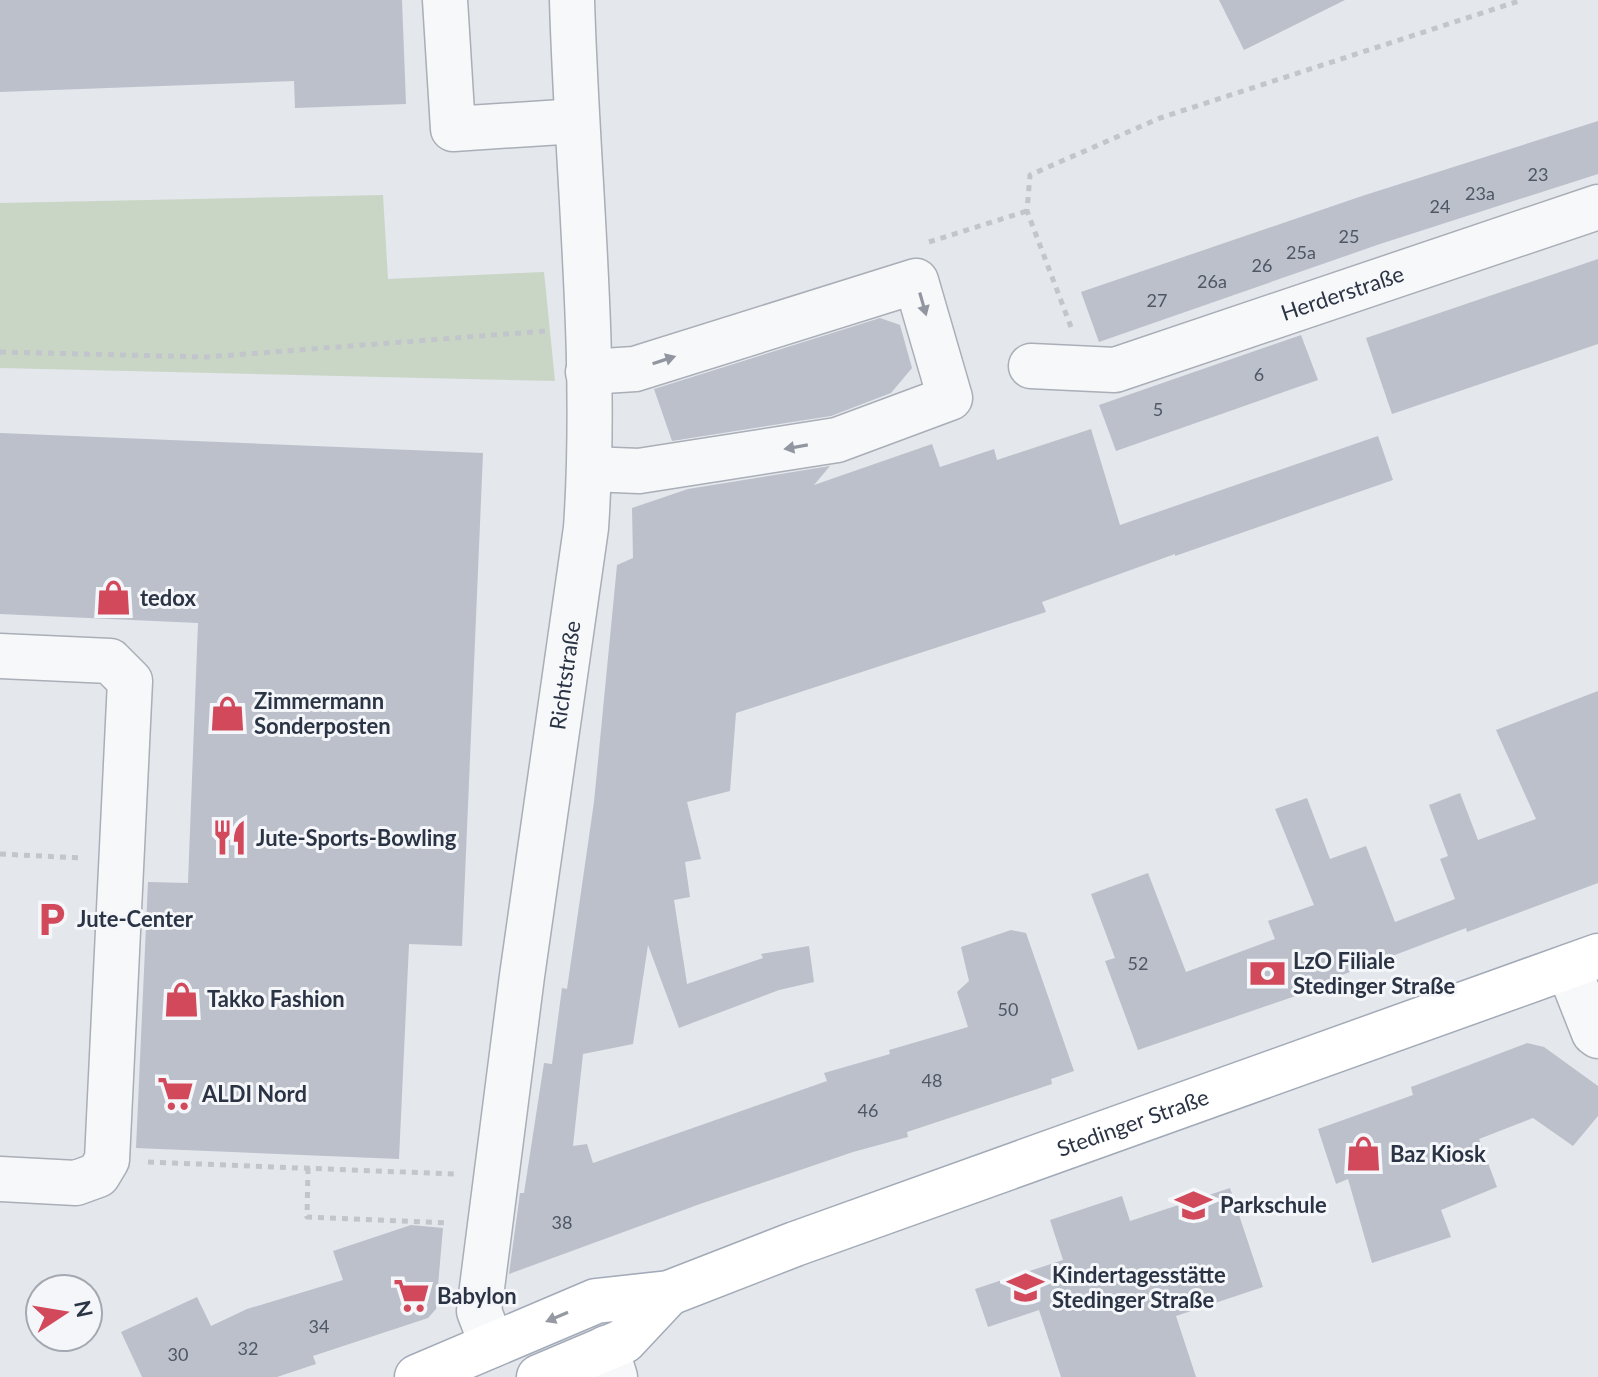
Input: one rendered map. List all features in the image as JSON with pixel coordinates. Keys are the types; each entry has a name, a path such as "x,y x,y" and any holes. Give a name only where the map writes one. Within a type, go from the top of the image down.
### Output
{"main road":[{"name":"Stedinger Straße","path":"417,1377 498,1361 596,1301 669,1293 795,1244 1583,962"},
{"name":"Stedinger Straße","path":"539,1377 611,1363 624,1341 669,1293"}],"street":[{"path":"445,0 453,129 577,121"},
{"name":"Richtstraße","path":"498,1361 479,1311 495,1175 586,528 590,469 588,352 572,0"},
{"name":"Herderstraße","path":"1031,366 1115,370 1598,207"},
{"path":"588,352 635,369 916,281 950,398 837,440 639,471 590,469"},
{"path":"0,656 110,661 130,681 107,1160 98,1175 76,1183 0,1179"},
{"path":"1583,962 1594,1033 1598,1036"}],"path":[{"path":"1086,370 1027,211 1030,175 1160,118 1522,0"},
{"path":"0,352 207,357 556,330 588,352"},
{"path":"0,854 122,859"},
{"path":"107,1160 495,1175"},
{"path":"308,1168 307,1217 490,1224"}],"green space":[{"path":"383,195 388,279 544,272 555,381 0,368 0,203"}],"building":[{"path":"0,0 402,0 406,104 295,108 294,81 0,92"},
{"path":"1219,0 1345,0 1244,50"},
{"path":"1598,121 1598,174 1380,244 1099,342 1081,292 1362,196"},
{"path":"1598,259 1598,344 1392,414 1366,338"},
{"path":"880,318 900,325 912,368 891,393 831,416 672,441 654,389"},
{"path":"1301,335 1318,380 1116,451 1099,405"},
{"path":"1091,429 1120,525 1378,436 1393,480 1042,602 1046,612 736,713 730,791 687,802 701,859 685,862 690,897 674,900 687,984 763,958 761,954 809,946 814,982 779,990 679,1028 648,945 633,1044 583,1054 573,1146 587,1144 593,1163 827,1081 824,1073 968,1027 957,992 969,981 961,947 1011,930 1026,933 1074,1071 1051,1079 1052,1084 907,1132 908,1137 853,1152 700,1204 509,1274 520,1193 524,1193 544,1063 552,1064 562,988 567,989 594,802 617,565 633,558 632,508 688,489 830,466 814,485 932,444 940,467 994,449 997,460"},
{"path":"0,433 483,453 462,946 409,944 399,1159 136,1148 148,882 188,883 198,623 0,614"},
{"path":"1598,691 1598,883 1467,932 1466,928 1321,983 1322,987 1138,1050 1105,961 1115,958 1091,894 1148,873 1186,972 1275,939 1268,921 1314,905 1275,809 1307,798 1330,859 1366,846 1395,922 1455,899 1440,859 1448,856 1429,805 1460,793 1478,840 1536,819 1496,730"},
{"path":"1527,1043 1544,1047 1598,1086 1598,1116 1573,1146 1533,1118 1479,1139 1497,1187 1441,1210 1451,1237 1372,1263 1348,1179 1336,1184 1318,1129 1413,1095 1411,1087"},
{"path":"1230,1188 1263,1287 1176,1316 1196,1377 1061,1377 1039,1310 988,1327 975,1289 1063,1260 1050,1220 1122,1196 1130,1221"},
{"path":"411,1225 443,1228 436,1309 428,1318 313,1356 316,1364 277,1377 142,1377 121,1332 197,1297 211,1326 247,1309 343,1280 333,1251"}],"place":[{"name":"tedox","path":"114,598"},
{"name":"Zimmermann Sonderposten","path":"228,714"},
{"name":"Jute-Sports-Bowling","path":"230,838"},
{"name":"Jute-Center","path":"51,919"},
{"name":"LzO Filiale Stedinger Straße","path":"1267,974"},
{"name":"Takko Fashion","path":"181,999"},
{"name":"ALDI Nord","path":"176,1094"},
{"name":"Baz Kiosk","path":"1364,1154"},
{"name":"Parkschule","path":"1194,1205"},
{"name":"Kindertagesstätte Stedinger Straße","path":"1026,1288"},
{"name":"Babylon","path":"411,1296"}]}
